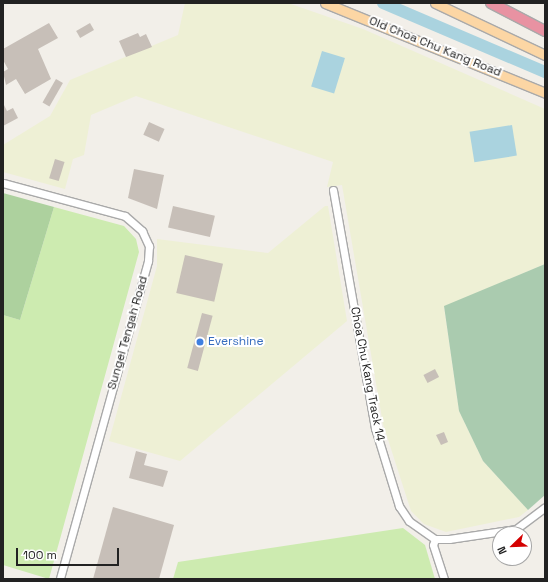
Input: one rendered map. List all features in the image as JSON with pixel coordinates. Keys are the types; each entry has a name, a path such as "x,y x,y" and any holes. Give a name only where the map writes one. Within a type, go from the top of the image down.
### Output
{"highway":[{"path":"491,3 545,31"}],"main road":[{"name":"Old Choa Chu Kang Road","path":"325,3 545,93"},
{"path":"435,3 545,55"}],"street":[{"name":"Sungei Tengah Road","path":"3,184 125,216 140,228 149,246 148,261 60,579"},
{"name":"Choa Chu Kang Track 14","path":"333,190 372,412 385,464 399,506 409,521 435,539"},
{"path":"444,579 433,545 435,539 516,529 545,507"}],"green space":[{"path":"185,3 288,3 363,29 545,109 545,264 444,307 459,411 483,461 528,510 519,517 446,532 424,524 411,511 383,424 342,185 327,187 333,162 136,96 91,115 84,155 73,159 65,189 3,172 3,145 50,116 70,80 178,35"},
{"path":"3,193 54,207 20,320 3,315"},
{"path":"325,206 328,206 347,321 180,461 109,441 157,266 157,239 268,253"},
{"path":"54,207 124,226 136,239 139,252 49,579 3,565 3,315 20,320"},
{"path":"545,264 545,495 528,510 483,461 459,411 444,306"},
{"path":"403,528 425,545 435,579 173,579 178,562"}],"water":[{"path":"322,51 345,58 334,93 311,86"},
{"path":"512,125 517,156 474,162 470,132"}],"building":[{"path":"49,23 58,38 38,49 51,79 25,94 16,79 6,85 3,72 8,69 3,60 3,49"},
{"path":"90,23 94,30 80,38 76,31"},
{"path":"138,33 140,37 146,34 152,47 126,57 119,41"},
{"path":"56,79 63,83 49,106 42,102"},
{"path":"3,103 7,111 13,108 18,118 3,126"},
{"path":"149,122 165,129 159,142 143,135"},
{"path":"55,159 65,162 59,181 49,178"},
{"path":"134,169 164,175 157,209 128,198"},
{"path":"173,206 215,216 210,237 168,227"},
{"path":"185,255 223,264 214,302 176,293"},
{"name":"Evershine","path":"202,313 213,316 198,371 187,368"},
{"path":"435,369 439,377 428,383 423,375"},
{"path":"444,432 448,442 441,445 436,435"},
{"path":"136,451 147,454 144,465 168,471 163,487 129,478"},
{"path":"113,507 174,525 159,579 93,579"}],"waterway":[{"path":"383,3 545,72"}],"place":[{"name":"Evershine","path":"200,342"}]}
